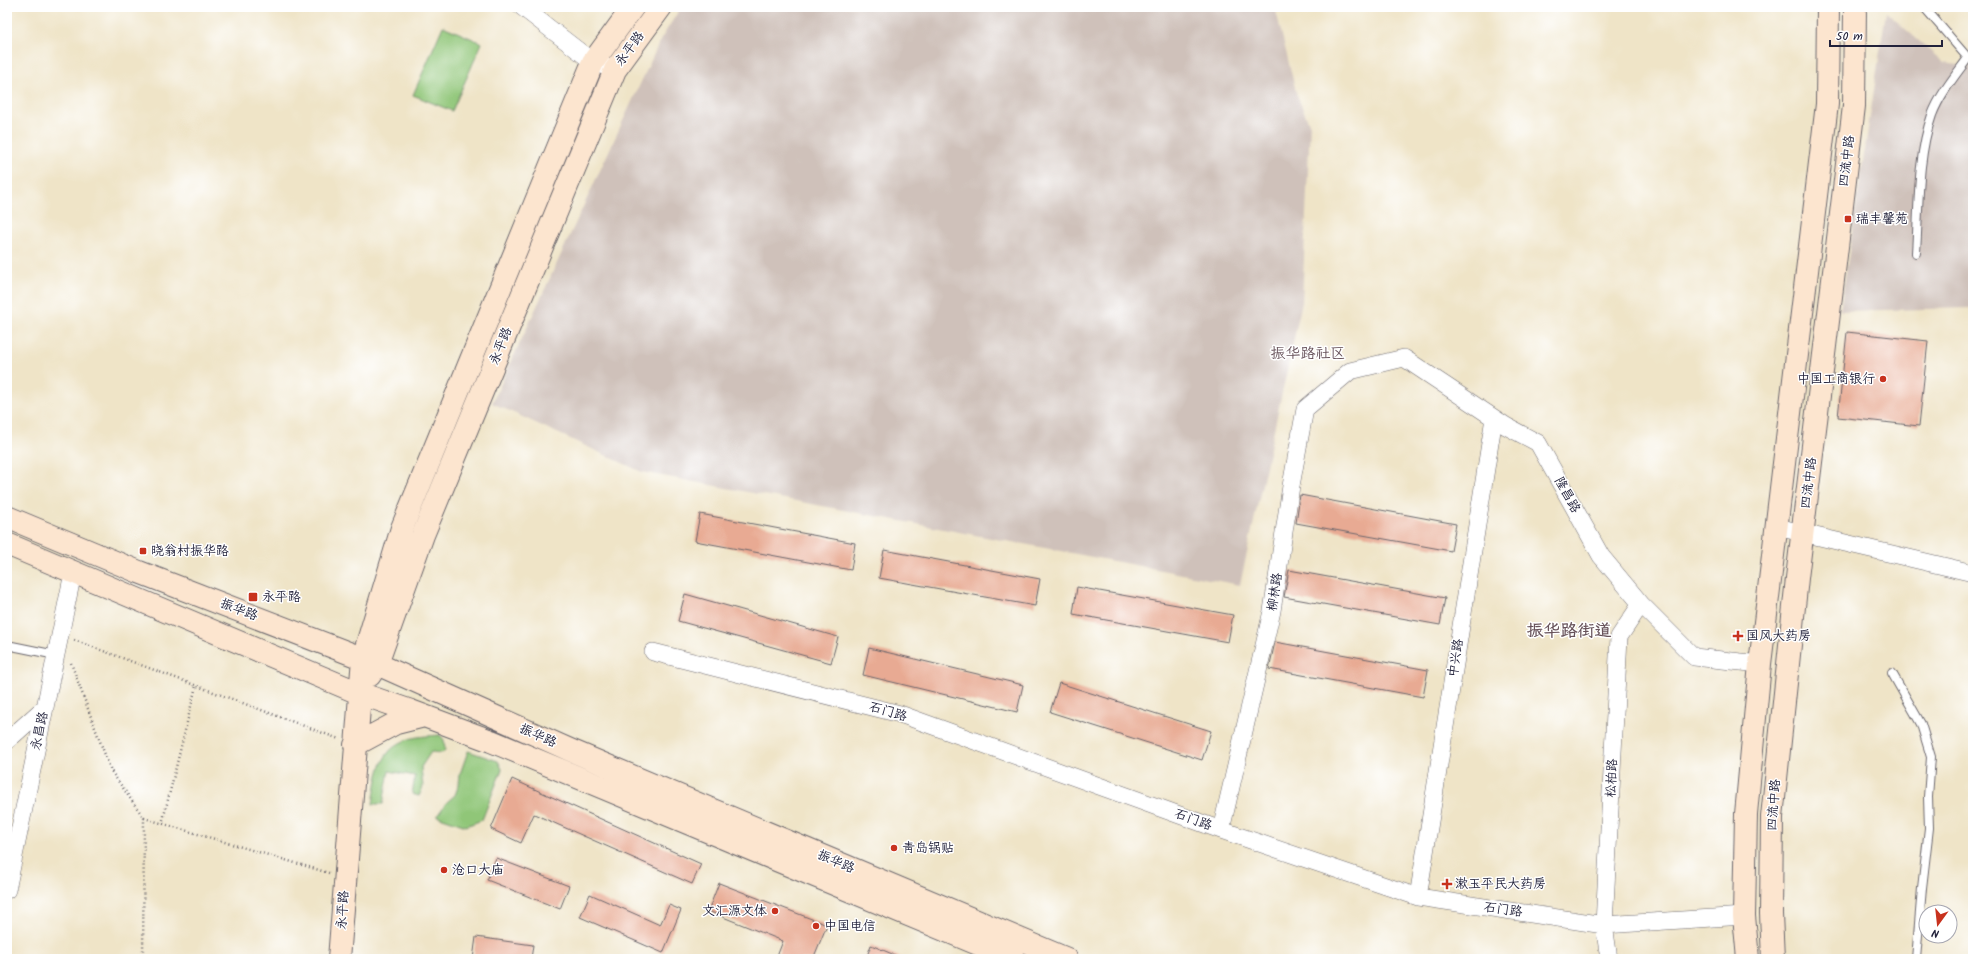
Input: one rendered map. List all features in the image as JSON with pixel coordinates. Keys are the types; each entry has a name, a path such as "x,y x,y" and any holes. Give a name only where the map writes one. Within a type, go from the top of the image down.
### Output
{"main road":[{"name":"永平路","path":"370,661 402,528 592,62 634,7"},
{"name":"永平路","path":"339,959 359,693 370,661 614,70 661,7"},
{"name":"四流中路","path":"1748,959 1744,916 1746,814 1760,664 1778,526 1827,104 1828,7"},
{"name":"四流中路","path":"1773,959 1771,914 1772,817 1854,106 1855,7"},
{"name":"振华路","path":"7,517 140,572 370,661 570,750 1012,953"},
{"name":"振华路","path":"7,544 359,693 498,744 1012,953 1067,959"},
{"path":"355,745 396,723 424,716"}],"street":[{"path":"522,7 592,62 614,70"},
{"name":"隆昌路","path":"1350,371 1404,358 1494,418 1538,443 1601,556 1641,604 1694,657 1760,664"},
{"name":"柳林路","path":"1221,830 1272,611 1291,486 1305,410 1350,371"},
{"name":"中兴路","path":"1418,897 1494,418"},
{"path":"1778,526 1973,573"},
{"name":"永昌路","path":"7,890 73,573"},
{"name":"松柏路","path":"1609,959 1604,925 1619,637 1641,604"},
{"name":"石门路","path":"653,652 900,714 1221,830 1418,897 1604,925 1744,916"},
{"path":"7,741 45,706"}],"lane":[{"path":"1916,253 1922,161 1932,116 1943,93 1970,58 1924,7"},
{"path":"7,644 56,655"},
{"path":"1892,673 1921,724 1931,757 1928,798 1929,828 1916,959"}],"path":[{"path":"60,635 355,745"},
{"path":"60,635 111,771 144,818 144,959"},
{"path":"162,824 196,686"},
{"path":"144,818 345,878"}],"shaded area":[{"path":"681,7 1275,7 1297,96 1310,125 1302,302 1240,585 642,472 492,403 661,39"},
{"path":"1886,12 1944,63 1973,67 1973,308 1840,311"}],"green space":[{"path":"443,26 482,43 452,111 413,95"},
{"path":"440,735 444,740 445,750 442,753 431,752 421,767 423,787 419,796 412,794 415,776 389,771 383,804 373,804 380,768 389,752 395,746 408,739 422,736"},
{"path":"468,751 498,761 502,769 482,820 466,826 437,816 447,802 455,795"}],"building":[{"name":"中国工商银行","path":"1847,332 1928,341 1919,426 1838,417"},
{"path":"1300,495 1456,524 1451,551 1296,523"},
{"path":"700,514 855,543 851,570 695,541"},
{"path":"884,550 1040,579 1035,606 879,578"},
{"path":"1289,570 1445,598 1440,625 1284,597"},
{"path":"1077,587 1233,615 1228,642 1073,614"},
{"path":"685,594 838,637 831,663 678,621"},
{"path":"1275,642 1428,670 1423,697 1269,669"},
{"path":"869,648 1023,685 1017,712 863,675"},
{"path":"1059,683 1211,731 1202,760 1050,712"},
{"path":"512,779 701,864 692,884 534,814 521,843 491,829"},
{"path":"496,858 569,886 560,909 487,880"},
{"path":"719,883 827,925 813,959 776,959 783,941 708,911"},
{"path":"590,894 660,925 669,905 681,910 663,953 580,917"},
{"path":"476,937 533,945 531,959 473,959"},
{"path":"871,945 904,959 866,959"}],"place":[{"name":"瑞丰馨苑","path":"1848,219"},
{"name":"中国工商银行","path":"1883,379"},
{"name":"晓翁村振华路","path":"143,551"},
{"name":"永平路","path":"253,597"},
{"name":"国风大药房","path":"1738,636"},
{"name":"青岛锅贴","path":"894,848"},
{"name":"沧口大庙","path":"444,870"},
{"name":"漱玉平民大药房","path":"1447,884"},
{"name":"文汇源文体","path":"775,911"},
{"name":"中国电信","path":"816,926"}],"district":[{"name":"振华路社区","path":"1308,354"},
{"name":"振华路街道","path":"1569,631"}]}
